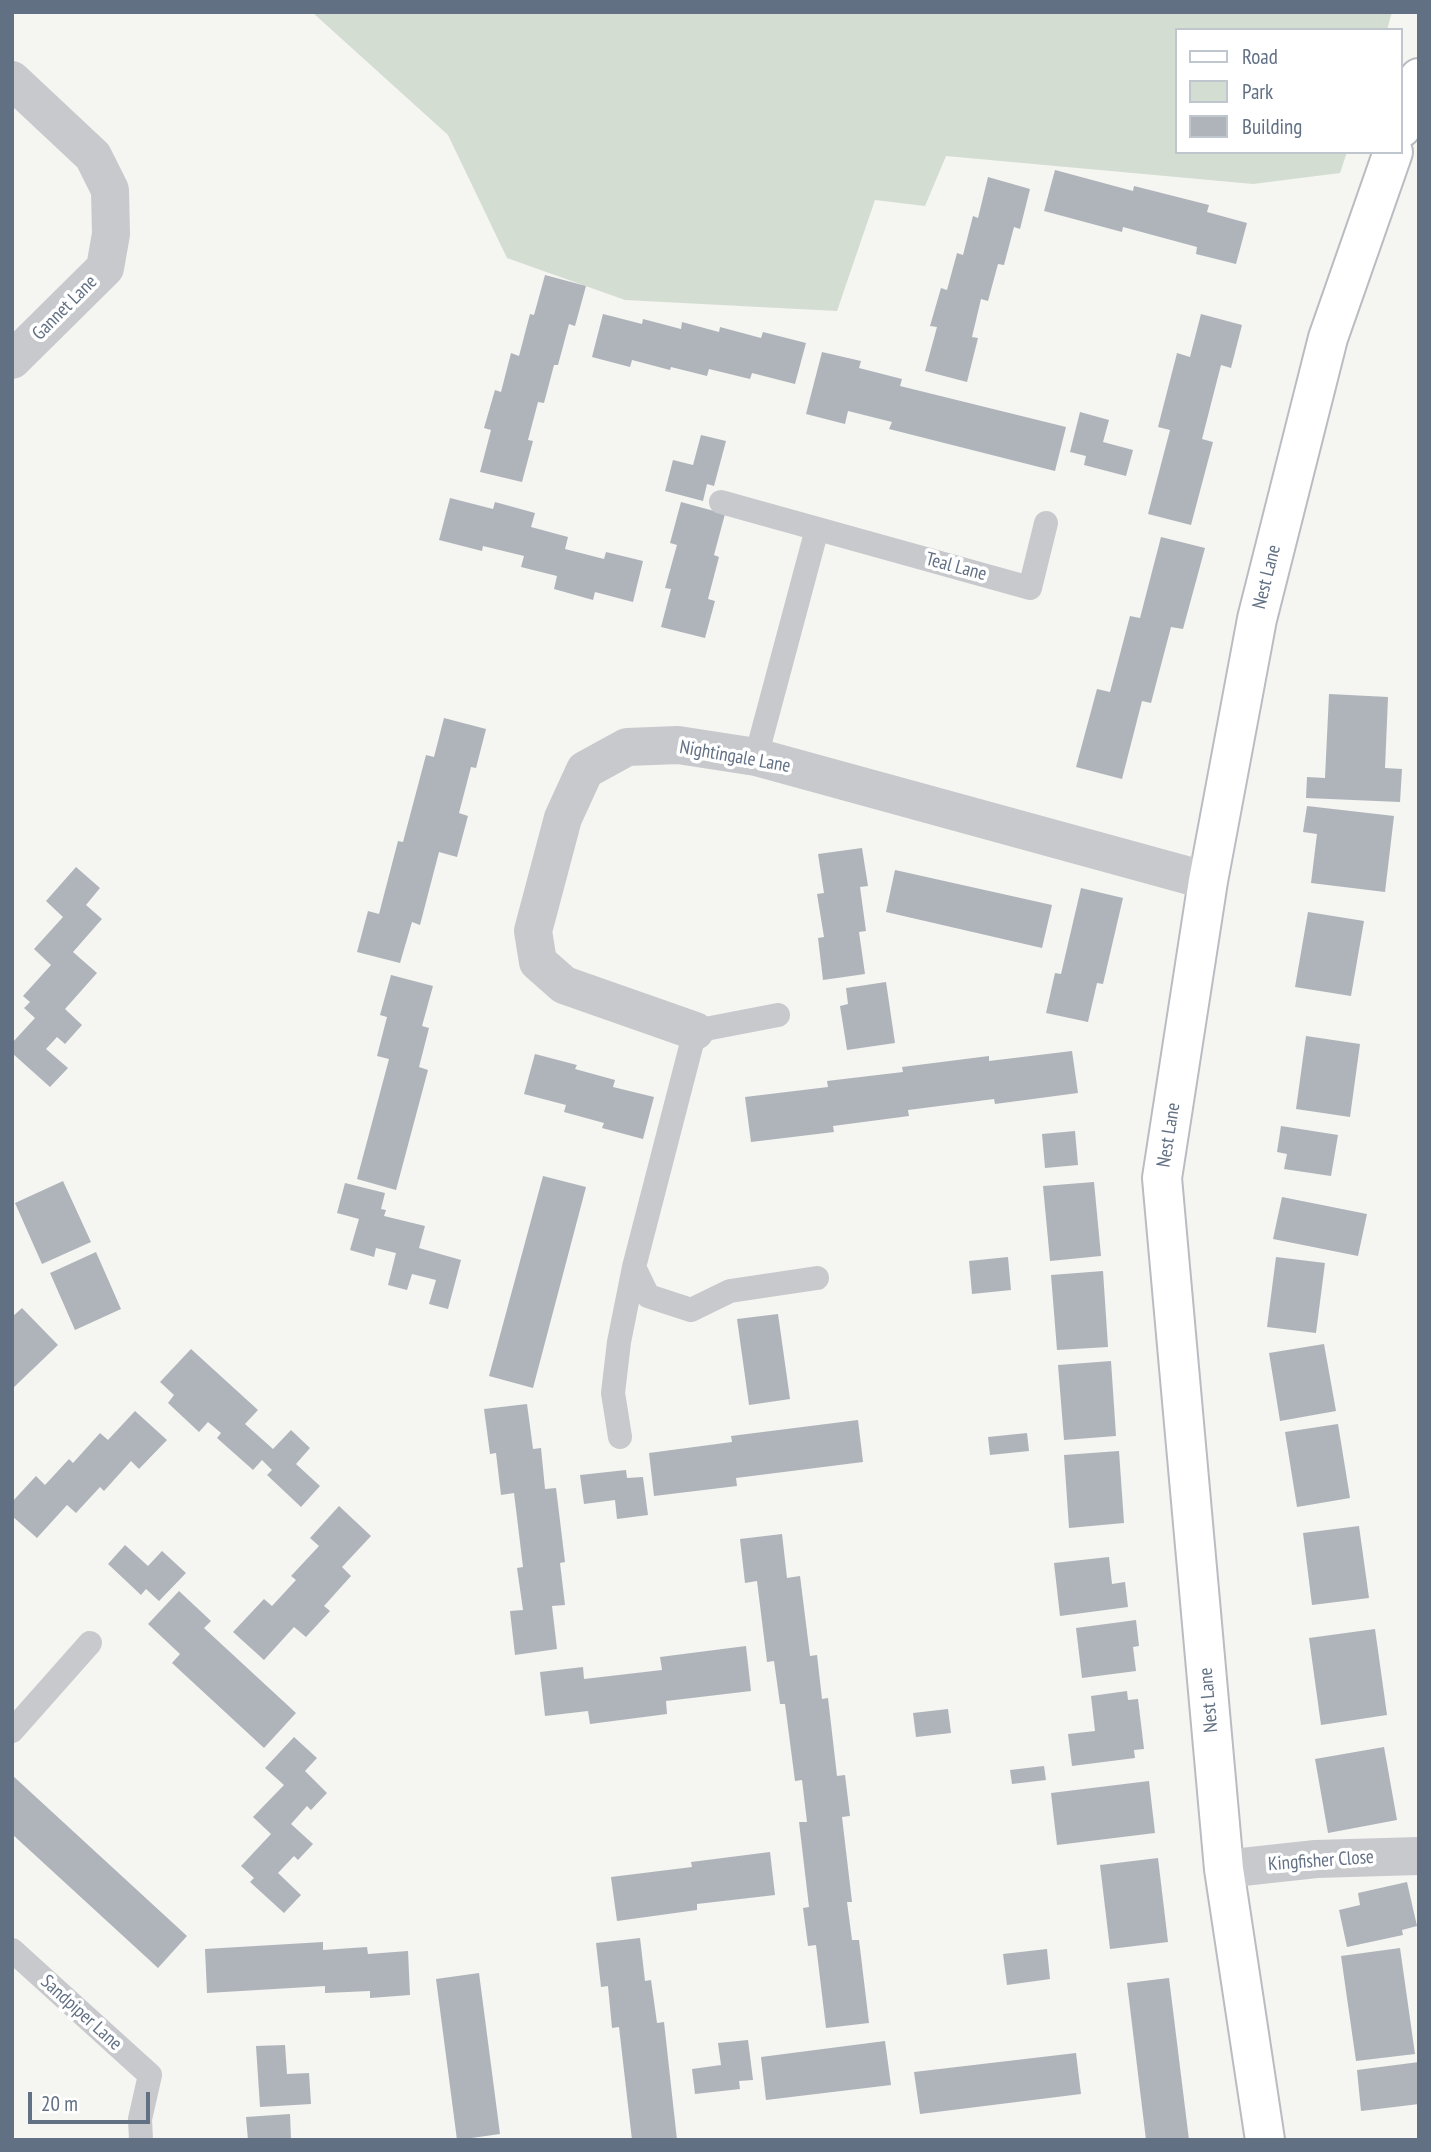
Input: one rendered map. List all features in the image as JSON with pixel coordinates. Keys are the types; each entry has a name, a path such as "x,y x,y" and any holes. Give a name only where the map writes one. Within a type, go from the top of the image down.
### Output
{"street":[{"path":"1403,122 1419,78"},
{"name":"Gannet Lane","path":"12,80 93,156 110,190 111,234 105,268 12,360"},
{"name":"Nest Lane","path":"1265,2140 1224,1869 1162,1178 1208,881 1256,620 1328,338 1392,154"},
{"name":"Nightingale Lane","path":"695,1031 564,985 538,962 533,931 563,818 585,770 627,747 678,745 757,757 1208,881"},
{"name":"Kingfisher Close","path":"1224,1869 1316,1859 1419,1856"}],"lane":[{"name":"Teal Lane","path":"721,502 1030,588 1046,523"},
{"path":"757,757 817,529"},
{"path":"620,1437 612,1394 619,1342 634,1267 695,1031 778,1015"},
{"path":"634,1267 648,1296 691,1310 730,1291 817,1278"},
{"path":"12,1731 90,1643"},
{"name":"Sandpiper Lane","path":"12,1950 150,2075 140,2119 141,2140"}],"green space":[{"path":"312,12 1392,12 1388,28 1176,28 1176,154 1346,154 1340,173 1253,184 946,156 925,206 875,200 837,311 625,300 507,258 448,135"}],"building":[{"path":"1055,170 1133,191 1134,186 1209,205 1207,212 1247,223 1236,264 1196,254 1197,247 1123,227 1122,232 1044,211"},
{"path":"988,177 1030,189 1020,229 1014,227 1004,265 998,264 988,301 981,299 972,337 978,338 967,382 925,371 937,327 930,326 941,288 947,290 957,253 963,255 973,216 978,218"},
{"path":"545,275 586,286 575,326 569,324 558,365 554,365 544,403 538,402 528,440 533,441 522,482 480,472 491,430 484,428 495,390 501,392 511,353 519,356 530,314 534,315"},
{"path":"603,314 642,324 643,319 681,329 682,322 719,332 720,327 761,338 763,332 806,343 795,384 752,373 750,379 709,369 707,376 632,360 630,367 592,357"},
{"path":"1201,314 1242,325 1231,368 1221,365 1202,439 1213,442 1191,525 1148,514 1170,430 1158,427 1177,353 1190,357"},
{"path":"822,352 861,361 859,368 902,379 900,386 1066,427 1055,471 889,429 892,422 848,411 845,424 806,414"},
{"path":"1080,412 1109,420 1103,442 1133,450 1126,476 1084,465 1086,456 1070,452"},
{"path":"701,435 726,441 714,486 707,484 703,501 665,491 673,460 693,465"},
{"path":"450,498 493,509 495,502 535,513 531,527 568,537 565,549 604,559 606,552 643,561 633,602 595,592 593,600 554,589 557,576 521,567 524,556 483,546 482,551 439,540"},
{"path":"681,502 725,514 714,555 719,557 708,599 715,601 705,638 661,627 671,589 665,588 677,545 670,543"},
{"path":"1161,537 1205,548 1183,629 1171,627 1151,703 1142,701 1122,779 1076,767 1097,689 1110,692 1130,616 1140,618"},
{"path":"1329,694 1388,697 1385,768 1402,769 1400,802 1306,798 1307,777 1325,778"},
{"path":"444,718 486,729 476,768 471,767 459,813 468,816 457,857 439,852 420,925 412,922 400,963 357,952 368,911 379,914 398,841 403,842 426,755 434,757"},
{"path":"1307,806 1394,816 1385,892 1311,883 1317,834 1303,832"},
{"path":"862,848 868,886 860,887 866,931 859,932 865,974 823,980 818,938 824,937 817,894 824,893 818,854"},
{"path":"76,867 100,888 86,905 102,919 73,952 97,973 65,1009 82,1025 65,1044 57,1037 46,1049 68,1068 50,1087 12,1053 12,1043 35,1018 24,1008 30,1002 23,996 51,965 34,949 63,917 46,901"},
{"path":"895,870 1052,905 1042,948 886,912"},
{"path":"1081,888 1123,898 1103,984 1097,983 1088,1022 1046,1013 1055,973 1061,974"},
{"path":"1308,912 1364,921 1351,996 1295,987"},
{"path":"391,975 433,986 422,1026 429,1028 419,1067 428,1070 396,1190 357,1179 389,1059 377,1056 387,1017 380,1015"},
{"path":"886,982 895,1043 847,1050 840,1006 848,1004 846,988"},
{"path":"1306,1036 1360,1044 1350,1117 1296,1109"},
{"path":"1072,1051 1078,1093 995,1104 994,1099 908,1110 909,1116 833,1126 834,1132 751,1142 745,1097 828,1087 827,1081 903,1072 902,1067 989,1056 989,1061"},
{"path":"535,1054 577,1065 575,1069 615,1080 613,1087 654,1097 643,1139 602,1128 604,1123 564,1112 566,1105 524,1094"},
{"path":"1281,1126 1338,1135 1331,1176 1284,1169 1287,1154 1277,1152"},
{"path":"1075,1131 1078,1165 1045,1168 1042,1134"},
{"path":"543,1176 586,1187 533,1388 489,1376"},
{"path":"63,1181 91,1242 42,1264 15,1203"},
{"path":"1094,1182 1101,1256 1050,1261 1043,1186"},
{"path":"345,1183 385,1193 381,1209 386,1210 384,1216 425,1226 419,1248 461,1260 448,1309 429,1304 436,1280 412,1274 407,1290 388,1285 396,1253 376,1248 374,1257 350,1250 359,1219 337,1213"},
{"path":"1282,1197 1367,1214 1358,1256 1273,1239"},
{"path":"96,1252 121,1309 75,1330 50,1273"},
{"path":"1008,1257 1011,1290 972,1294 969,1261"},
{"path":"1276,1257 1325,1263 1316,1333 1267,1327"},
{"path":"1103,1271 1108,1347 1057,1350 1051,1275"},
{"path":"22,1308 58,1345 12,1389 12,1317"},
{"path":"778,1314 790,1399 749,1405 737,1319"},
{"path":"1324,1344 1336,1411 1280,1421 1269,1353"},
{"path":"191,1349 258,1410 245,1424 273,1449 291,1430 310,1448 296,1464 320,1486 301,1507 267,1475 272,1470 262,1460 253,1470 217,1438 221,1433 208,1422 199,1432 168,1403 174,1395 160,1382"},
{"path":"1111,1361 1116,1436 1064,1440 1058,1365"},
{"path":"527,1404 533,1449 541,1448 545,1489 556,1488 565,1562 560,1563 565,1605 552,1606 557,1649 515,1655 510,1611 523,1610 517,1568 523,1567 514,1493 501,1495 496,1453 490,1454 484,1409"},
{"path":"135,1411 167,1440 139,1469 131,1461 104,1491 100,1487 76,1513 67,1505 37,1538 12,1516 12,1502 36,1476 45,1485 69,1459 73,1463 100,1433 108,1440"},
{"path":"858,1420 863,1462 736,1478 737,1486 654,1496 649,1453 732,1442 731,1436"},
{"path":"1338,1424 1350,1498 1297,1507 1285,1432"},
{"path":"1027,1433 1029,1451 990,1455 988,1437"},
{"path":"1119,1451 1124,1523 1069,1528 1064,1455"},
{"path":"626,1470 627,1478 643,1477 648,1515 617,1519 615,1500 584,1504 580,1475"},
{"path":"339,1506 371,1536 342,1567 351,1576 324,1606 330,1611 306,1637 294,1627 264,1660 233,1632 264,1599 272,1606 296,1580 291,1576 319,1546 310,1538"},
{"path":"1359,1526 1369,1598 1312,1605 1303,1533"},
{"path":"782,1534 787,1578 800,1576 810,1656 817,1655 822,1699 828,1698 837,1776 845,1775 850,1816 842,1817 852,1902 847,1902 852,1940 859,1940 869,2023 826,2028 816,1945 808,1946 803,1908 809,1907 799,1822 807,1822 802,1780 795,1781 785,1704 780,1704 774,1661 767,1662 757,1581 745,1583 740,1539"},
{"path":"125,1545 148,1566 162,1551 186,1573 159,1601 146,1589 141,1595 108,1564"},
{"path":"1109,1557 1112,1584 1125,1582 1128,1607 1060,1616 1054,1563"},
{"path":"179,1591 211,1621 204,1628 296,1713 264,1748 172,1663 180,1654 148,1624"},
{"path":"1136,1620 1139,1646 1133,1647 1136,1671 1082,1678 1076,1628"},
{"path":"1375,1629 1387,1715 1321,1725 1309,1638"},
{"path":"746,1646 751,1691 666,1701 667,1714 590,1724 588,1711 545,1716 540,1672 583,1667 584,1679 662,1670 660,1657"},
{"path":"1127,1691 1128,1700 1138,1699 1144,1749 1134,1750 1135,1758 1072,1766 1068,1734 1095,1731 1091,1696"},
{"path":"948,1709 951,1733 916,1737 913,1713"},
{"path":"294,1737 317,1758 305,1771 327,1793 311,1810 307,1806 291,1824 313,1844 298,1860 294,1856 278,1873 301,1895 284,1913 250,1882 254,1878 241,1866 271,1834 253,1817 284,1785 265,1768"},
{"path":"1384,1747 1397,1820 1328,1833 1315,1759"},
{"path":"1044,1766 1046,1780 1012,1784 1010,1770"},
{"path":"12,1775 187,1936 158,1968 12,1834"},
{"path":"1149,1781 1155,1833 1057,1845 1051,1793"},
{"path":"770,1852 775,1895 697,1904 697,1910 617,1921 611,1877 692,1867 691,1862"},
{"path":"1158,1858 1168,1942 1110,1949 1100,1865"},
{"path":"1407,1882 1417,1926 1402,1930 1403,1935 1347,1947 1339,1910 1360,1905 1358,1893"},
{"path":"640,1938 645,1981 651,1980 657,2023 664,2022 677,2140 632,2140 619,2027 612,2028 608,1986 601,1987 596,1943"},
{"path":"323,1942 323,1950 367,1947 368,1954 408,1951 410,1995 370,1998 370,1991 325,1993 325,1986 207,1993 205,1949"},
{"path":"1400,1948 1415,2054 1356,2061 1341,1956"},
{"path":"1047,1949 1050,1979 1007,1985 1003,1954"},
{"path":"479,1973 500,2134 457,2140 436,1979"},
{"path":"1169,1978 1189,2140 1146,2140 1127,1983"},
{"path":"748,2040 753,2080 739,2081 740,2089 695,2094 692,2069 721,2065 718,2043"},
{"path":"885,2041 891,2085 766,2100 761,2057"},
{"path":"285,2045 287,2074 309,2073 311,2104 260,2107 256,2046"},
{"path":"1076,2053 1081,2094 920,2114 914,2072"},
{"path":"1419,2062 1419,2104 1361,2111 1357,2070"},
{"path":"290,2114 291,2140 248,2140 246,2117"}]}
